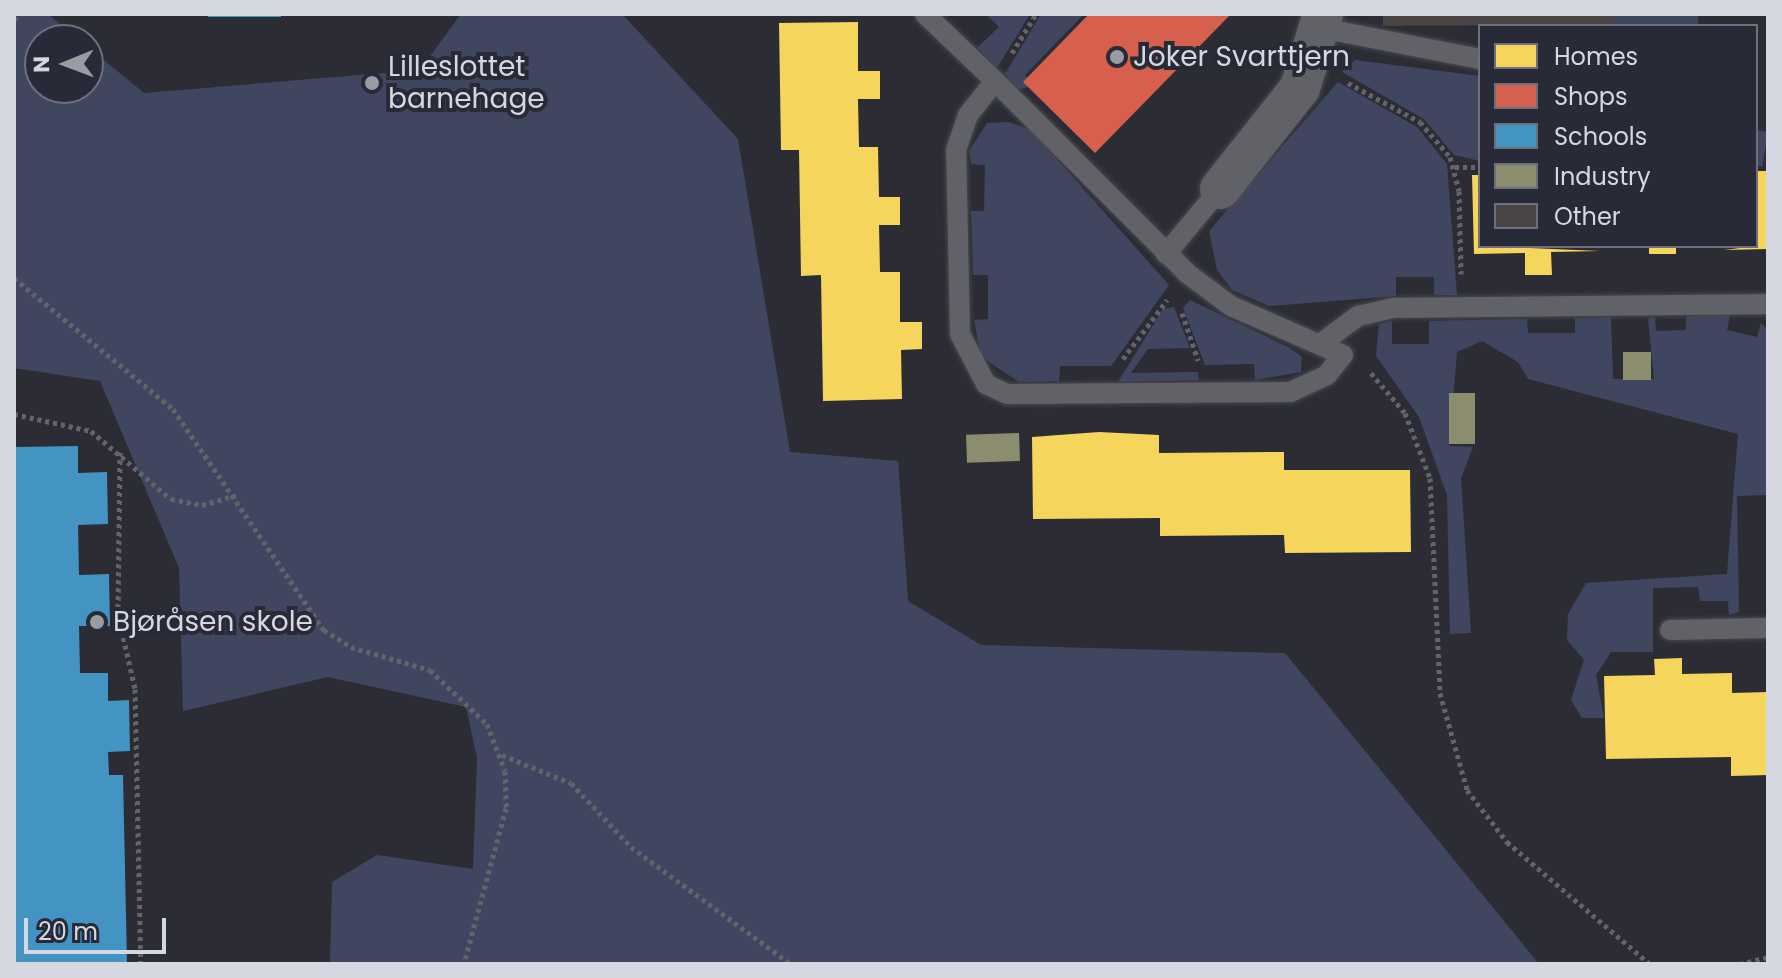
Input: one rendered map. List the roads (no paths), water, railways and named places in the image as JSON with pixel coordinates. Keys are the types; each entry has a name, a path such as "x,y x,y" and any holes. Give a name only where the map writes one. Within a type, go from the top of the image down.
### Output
{"street":[{"path":"1220,189 1283,115 1319,35"}],"lane":[{"path":"925,14 995,81 1166,254 1231,306 1343,355 1302,391 996,391 963,348 956,150 968,115 995,81"},
{"path":"1319,35 1478,59"},
{"path":"1166,254 1220,189"},
{"path":"1320,344 1337,327 1378,310 1463,306 1768,304"},
{"path":"1670,630 1768,628"}],"place":[{"name":"Joker Svarttjern","path":"1117,57"},
{"name":"Lilleslottet barnehage","path":"372,83"},
{"name":"Bjøråsen skole","path":"97,622"}]}
